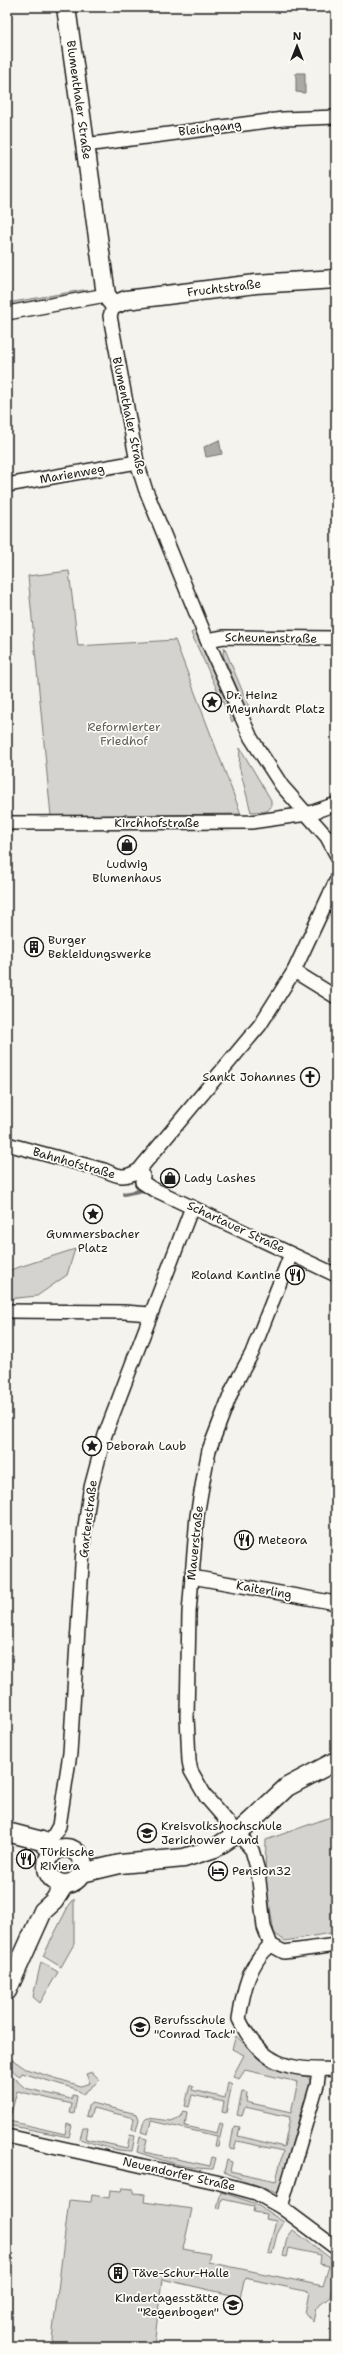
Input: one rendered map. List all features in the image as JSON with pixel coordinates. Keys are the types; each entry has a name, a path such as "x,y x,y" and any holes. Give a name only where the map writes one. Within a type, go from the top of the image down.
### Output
{"street":[{"name":"Blumenthaler Straße","path":"66,7 85,145 110,300 110,316 137,462 150,502 207,640 251,738 282,786 327,836 336,854"},
{"name":"Bleichgang","path":"85,145 283,119 336,117"},
{"name":"Fruchtstraße","path":"110,300 126,300 256,284 336,279"},
{"path":"336,279 336,284"},
{"path":"7,313 110,300"},
{"name":"Marienweg","path":"7,485 137,462"},
{"name":"Scheunenstraße","path":"207,640 224,637 336,638"},
{"name":"Kirchhofstraße","path":"7,823 246,822 307,814 336,804"},
{"path":"141,1172 260,1025 294,971 336,881"},
{"path":"294,971 336,997"},
{"name":"Bahnhofstraße","path":"7,1144 104,1170 118,1177 129,1176 141,1172"},
{"name":"Schartauer Straße","path":"141,1172 142,1182 336,1275"},
{"name":"Gartenstraße","path":"49,1848 59,1826 70,1760 84,1534 90,1491 105,1435 192,1207"},
{"name":"Mauerstraße","path":"271,1945 264,1927 256,1861 252,1850 206,1797 190,1767 187,1717 192,1577 197,1516 210,1450 233,1388 252,1353 291,1254"},
{"path":"7,1311 124,1312 150,1314"},
{"name":"Kaiterling","path":"192,1577 336,1603"},
{"path":"82,1873 120,1864 184,1858 214,1848 238,1833 287,1787 336,1761"},
{"path":"7,1832 30,1837 49,1848 63,1848 75,1851 79,1855 83,1864 82,1873 75,1882 57,1881 46,1868 49,1848"},
{"path":"79,1855 120,1864"},
{"path":"7,1991 57,1881"},
{"path":"336,1945 284,1952 271,1945 256,1959 242,2000 239,2019 244,2029 262,2054 273,2061 301,2069 336,2069"},
{"path":"281,2207 317,2085 319,2070"},
{"name":"Neuendorfer Straße","path":"7,2136 234,2186 256,2193 281,2207 336,2248"}],"green space":[{"path":"83,290 87,292 7,307 7,303"},
{"name":"Reformierter Friedhof","path":"69,571 78,646 175,640 241,814 51,816 28,576"},
{"path":"195,631 234,720 232,722 191,633"},
{"path":"224,647 252,714 249,716 223,655"},
{"path":"240,748 271,800 271,807 267,811 251,812 239,766"},
{"path":"75,1249 67,1275 37,1296 7,1299 7,1271"},
{"path":"336,1815 336,1932 285,1941 274,1933 265,1876 266,1840"},
{"path":"74,1899 74,1944 61,1967 43,1956 68,1907"},
{"path":"41,1962 58,1972 40,2003 33,1997"},
{"path":"236,2036 270,2068 307,2076 312,2083 307,2101 304,2101 278,2194 224,2172 227,2160 232,2162 230,2171 276,2181 283,2151 237,2141 234,2150 230,2149 234,2126 240,2127 238,2136 284,2147 290,2117 245,2107 242,2116 237,2115 242,2092 247,2093 246,2102 291,2112 298,2082 245,2070 239,2079 233,2076 244,2055 232,2049"},
{"path":"7,2056 26,2069 81,2086 90,2083 86,2074 92,2072 100,2080 83,2094 76,2089 22,2073 20,2076 11,2068"},
{"path":"7,2072 25,2088 71,2099 73,2095 77,2096 74,2114 70,2113 72,2104 17,2091 9,2121 65,2134 67,2124 72,2126 69,2137 7,2125"},
{"path":"228,2082 232,2084 226,2113 222,2112 224,2102 192,2095 189,2107 185,2106 190,2085 193,2087 192,2090 225,2098"},
{"path":"92,2103 137,2114 139,2119 136,2131 132,2130 134,2118 93,2108 90,2117 86,2116 88,2106"},
{"path":"183,2111 187,2112 185,2126 217,2133 220,2123 223,2124 218,2146 215,2146 217,2136 151,2121 148,2134 141,2132 144,2121 147,2118 171,2121 181,2117"},
{"path":"83,2128 88,2128 86,2139 127,2148 130,2135 135,2136 132,2151 112,2149 80,2139"},
{"path":"140,2137 147,2139 144,2152 210,2166 212,2157 216,2158 213,2169 184,2166 137,2152"},
{"path":"122,2188 134,2189 134,2193 145,2194 144,2202 192,2209 183,2249 210,2254 208,2262 323,2286 329,2266 320,2264 321,2255 289,2248 287,2257 283,2256 287,2238 293,2230 334,2261 335,2271 330,2297 316,2308 313,2322 305,2313 309,2292 245,2278 240,2297 162,2279 154,2347 51,2347 69,2200 91,2202 92,2195 109,2198 110,2190 121,2191"},
{"path":"221,2192 254,2203 284,2222 277,2234 272,2254 268,2253 276,2221 265,2219 266,2214 253,2212 254,2206 222,2199 220,2209 217,2208"}],"shaded area":[{"path":"296,73 305,73 305,93 296,92"},
{"path":"219,440 222,454 206,457 204,447"}],"waterway":[{"path":"124,1194 143,1190 147,1191"}],"place":[{"name":"Dr. Heinz Meynhardt Platz","path":"212,702"},
{"name":"Ludwig Blumenhaus","path":"127,845"},
{"name":"Burger Bekleidungswerke","path":"34,947"},
{"name":"Sankt Johannes","path":"310,1077"},
{"name":"Lady Lashes","path":"170,1178"},
{"name":"Gummersbacher Platz","path":"93,1214"},
{"name":"Roland Kantine","path":"295,1275"},
{"name":"Deborah Laub","path":"92,1446"},
{"name":"Meteora","path":"244,1540"},
{"name":"Kreisvolkshochschule Jerichower Land","path":"147,1833"},
{"name":"Türkische Riviera","path":"26,1859"},
{"name":"Pension32","path":"218,1871"},
{"name":"Berufsschule \"Conrad Tack\"","path":"140,2027"},
{"name":"Täve-Schur-Halle","path":"118,2273"},
{"name":"Kindertagesstätte \"Regenbogen\"","path":"233,2305"}]}
